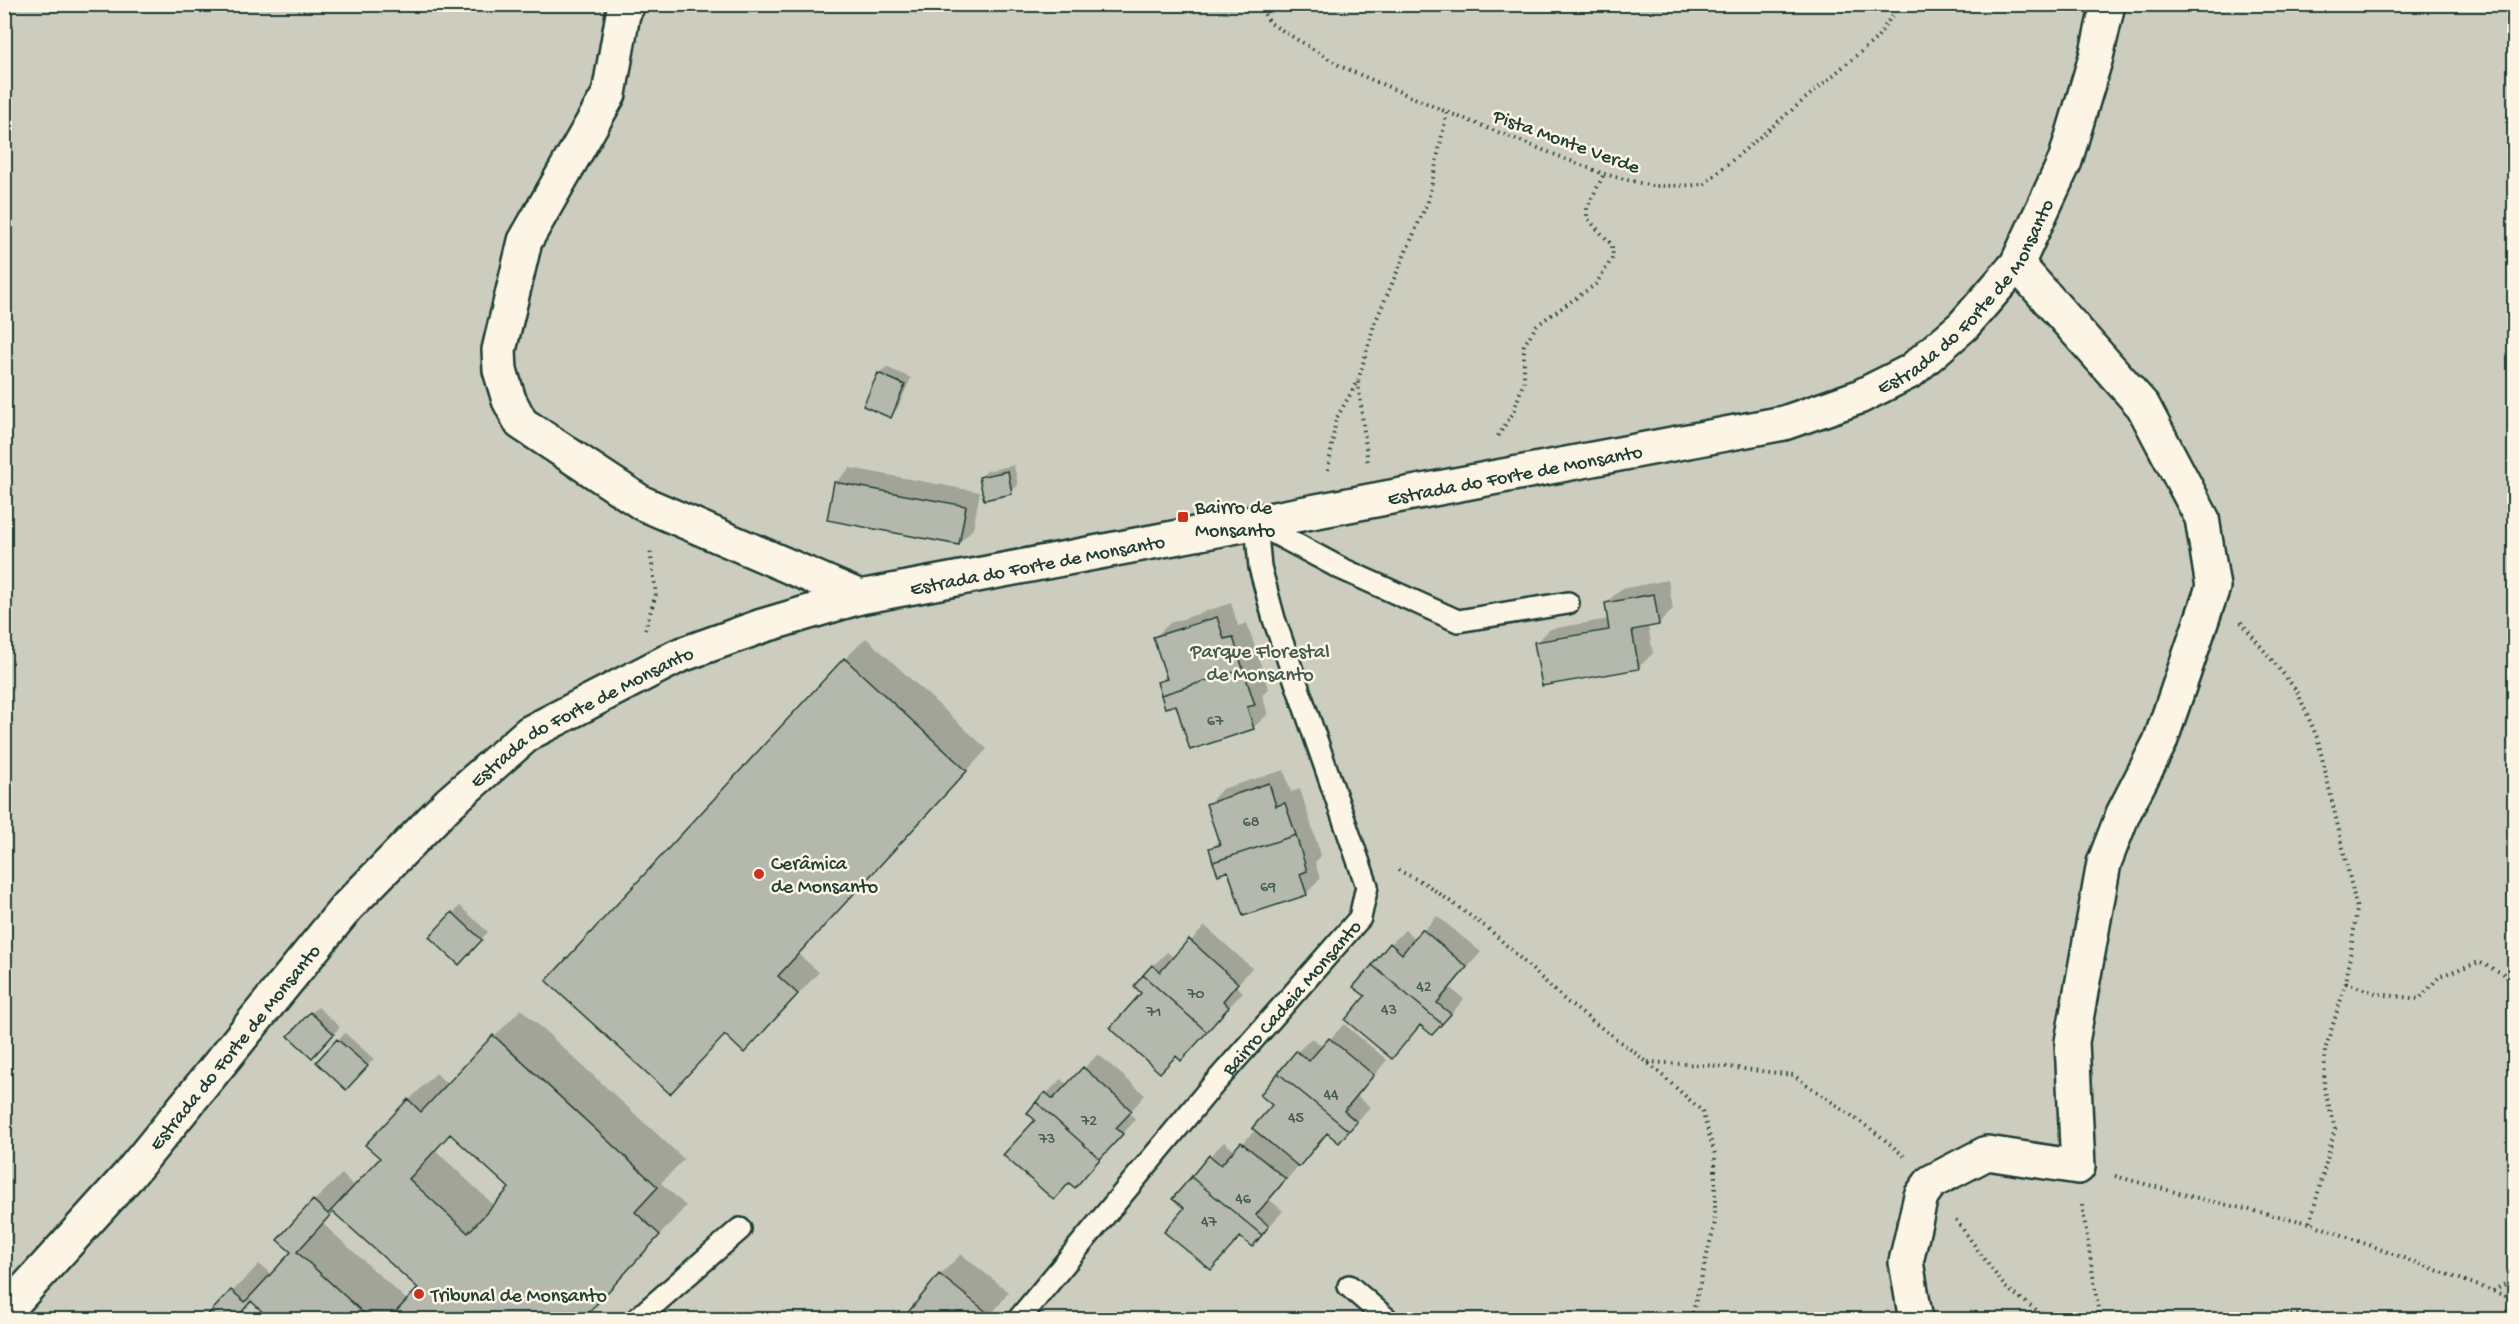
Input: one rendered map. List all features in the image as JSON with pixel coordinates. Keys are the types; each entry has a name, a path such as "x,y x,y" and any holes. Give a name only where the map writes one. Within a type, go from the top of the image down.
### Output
{"street":[{"path":"628,4 623,14 609,94 525,241 499,350 505,390 521,423 642,503 860,597"},
{"name":"Estrada do Forte de Monsanto","path":"4,1313 129,1175 347,906 450,802 529,733 678,656 762,626 860,597 1784,423 1858,397 1911,371 1963,326 2017,264 2065,161 2096,57 2108,4"},
{"path":"1916,1320 1906,1262 1921,1196 1931,1182 1987,1153 2078,1167 2072,1042 2104,863 2123,814 2160,742 2213,587 2202,518 2143,406 2017,264"}],"lane":[{"path":"1256,524 1340,568 1458,621 1568,603"},
{"name":"Bairro Cadeia Monsanto","path":"1018,1320 1207,1092 1359,918 1367,886 1274,619 1260,567 1256,524"},
{"path":"636,1320 740,1229"},
{"path":"1349,1286 1388,1320"}],"path":[{"name":"Pista Monte Verde","path":"1258,4 1270,23 1342,67 1447,112 1604,174 1652,186 1703,185 1876,39 1900,4"},
{"path":"1321,512 1336,419 1358,381 1374,325 1428,201 1447,112"},
{"path":"1495,440 1513,413 1524,381 1524,345 1537,325 1596,284 1614,257 1612,245 1587,218 1587,208 1604,174"},
{"path":"1358,381 1372,502"},
{"path":"642,503 656,594 645,632"},
{"path":"2213,587 2297,691 2319,740 2357,909 2346,983 2325,1050 2324,1087 2335,1129 2310,1224"},
{"path":"1356,851 1426,884 1490,930 1567,1002 1647,1062 1702,1111 1715,1154 1715,1222 1691,1320"},
{"path":"2346,983 2378,994 2419,999 2440,976 2479,962 2504,974 2514,986"},
{"path":"1647,1062 1720,1066 1793,1075 1879,1135 1931,1182 1964,1233 2004,1287 2050,1320"},
{"path":"2100,1320 2078,1167 2310,1224 2514,1299"},
{"path":"2492,1291 2514,1279"},
{"path":"2255,1320 2300,1314 2387,1320"}],"green space":[{"name":"Parque Florestal de Monsanto","path":"5,5 2514,5 2514,1319 5,1320"}],"building":[{"path":"878,373 905,385 891,418 863,406"},
{"path":"1008,471 1012,494 984,500 979,477"},
{"path":"834,482 966,506 959,545 827,520"},
{"path":"1654,594 1659,625 1632,630 1639,669 1542,686 1534,642 1609,630 1605,603"},
{"path":"1217,617 1224,639 1233,637 1243,669 1161,695 1157,682 1167,679 1153,637"},
{"name":"Cerâmica de Monsanto","path":"844,658 967,771 778,976 798,994 744,1053 725,1035 670,1094 546,981"},
{"path":"1243,669 1255,705 1247,707 1254,729 1190,750 1176,705 1165,708 1161,695"},
{"path":"1269,783 1276,806 1285,803 1296,835 1213,862 1209,848 1220,845 1206,804"},
{"path":"1296,835 1307,871 1300,874 1307,895 1243,916 1228,871 1218,875 1213,862"},
{"path":"452,912 482,940 459,965 429,937"},
{"path":"1422,929 1467,967 1437,1003 1451,1014 1442,1024 1372,965 1390,943 1402,954"},
{"path":"1189,939 1238,983 1223,1001 1229,1007 1207,1032 1143,975 1152,965 1160,972"},
{"path":"1372,965 1442,1024 1432,1035 1420,1025 1392,1059 1345,1020 1365,996 1353,987"},
{"path":"1143,975 1207,1032 1181,1061 1176,1056 1160,1073 1110,1028 1141,993 1134,986"},
{"path":"310,1012 334,1034 312,1058 288,1036"},
{"path":"493,1035 658,1187 635,1212 660,1235 582,1320 388,1320 418,1288 333,1212 297,1252 371,1320 271,1320 251,1301 235,1320 203,1320 231,1290 245,1302 291,1252 277,1240 313,1200 328,1214 380,1158 365,1145 408,1099 421,1112","holes":["450,1134 509,1188 468,1233 409,1179"]},
{"path":"1329,1038 1374,1075 1344,1111 1357,1122 1349,1131 1278,1073 1296,1051 1309,1061"},
{"path":"337,1039 368,1066 346,1090 316,1062"},
{"path":"1083,1067 1132,1111 1116,1128 1123,1134 1100,1159 1036,1102 1045,1092 1053,1099"},
{"path":"1278,1073 1349,1131 1339,1143 1327,1133 1299,1167 1252,1128 1272,1105 1260,1095"},
{"path":"1036,1102 1100,1159 1075,1188 1069,1183 1054,1200 1003,1155 1035,1120 1027,1113"},
{"path":"1241,1142 1286,1179 1256,1215 1269,1226 1262,1235 1191,1177 1209,1155 1221,1165"},
{"path":"1191,1177 1262,1235 1252,1247 1240,1237 1211,1270 1164,1232 1184,1208 1172,1199"},
{"path":"939,1274 989,1314 984,1320 902,1320"}],"place":[{"name":"Bairro de Monsanto","path":"1183,517"},
{"name":"Cerâmica de Monsanto","path":"759,874"},
{"name":"Tribunal de Monsanto","path":"419,1294"}]}
